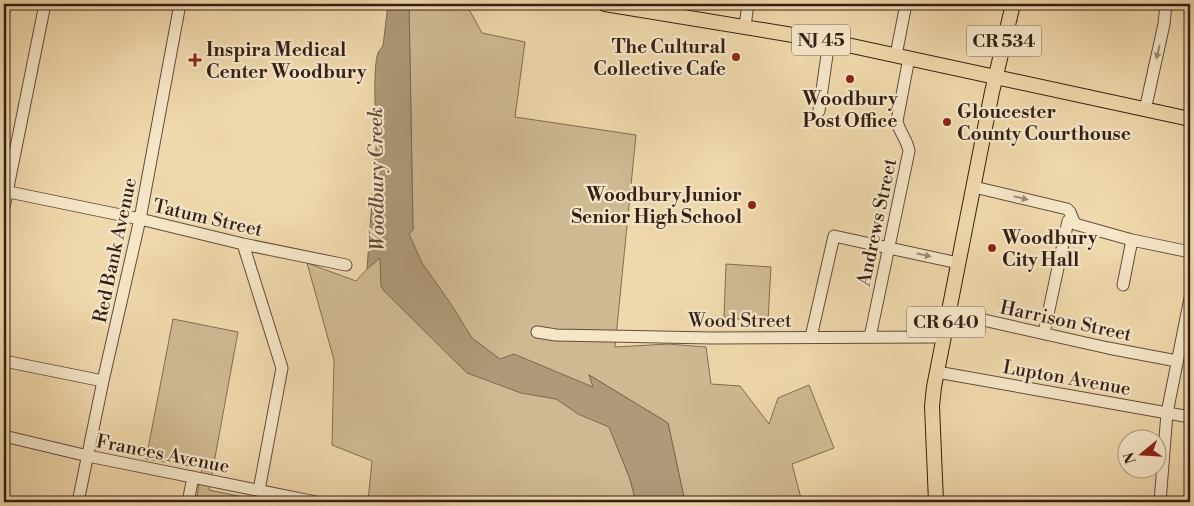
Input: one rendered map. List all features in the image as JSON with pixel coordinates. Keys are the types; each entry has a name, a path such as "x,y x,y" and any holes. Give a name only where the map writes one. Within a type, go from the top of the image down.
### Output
{"main road":[{"name":"NJ 45","path":"605,4 829,41 1190,119"},
{"name":"CR 534","path":"995,78 1013,4"},
{"name":"CR 640","path":"936,502 932,406 943,337 995,78"}],"street":[{"path":"4,207 5,191 45,4"},
{"name":"Red Bank Avenue","path":"78,502 140,219 180,4"},
{"path":"745,26 748,4"},
{"name":"Andrews Street","path":"870,337 909,151 908,143 898,127 897,121 906,4"},
{"path":"1145,110 1164,24 1165,4"},
{"path":"819,111 829,41"},
{"path":"974,187 1066,209 1070,212 1075,224 1132,240 1190,252"},
{"name":"Tatum Street","path":"5,191 346,265"},
{"path":"1044,334 1068,221 1072,217"},
{"path":"811,337 834,236 958,263"},
{"path":"1122,285 1132,240"},
{"path":"243,244 282,368 259,490"},
{"path":"1160,502 1167,413 1177,361 1189,316 1190,298"},
{"name":"Harrison Street","path":"948,312 1108,348 1177,361"},
{"name":"Wood Street","path":"537,332 556,336 712,338 943,337"},
{"path":"4,361 103,381"},
{"name":"Lupton Avenue","path":"937,372 1190,417"},
{"name":"Frances Avenue","path":"4,436 88,456 316,502"},
{"path":"188,502 193,477"}],"shaded area":[{"path":"409,4 466,4 482,33 525,42 515,117 636,135 615,347 668,344 706,347 711,384 740,386 769,424 778,398 809,385 834,448 792,464 802,502 685,502 668,423 589,375 630,479 636,502 368,502 372,461 332,445 334,360 307,263 356,281 367,269 413,230"},
{"path":"726,264 771,267 768,321 724,318"},
{"path":"173,319 238,332 209,490 267,502 196,502 202,468 146,459"}],"water":[{"name":"Woodbury Creek","path":"388,4 409,4 413,230 409,234 422,263 472,338 500,359 514,354 593,387 589,375 668,423 685,502 636,502 630,479 609,427 578,414 556,399 521,393 467,373 384,291 381,286 380,258 367,269 377,135 375,69 378,53 383,46"}],"place":[{"name":"The Cultural Collective Cafe","path":"736,57"},
{"name":"Inspira Medical Center Woodbury","path":"195,60"},
{"name":"Woodbury Post Office","path":"850,79"},
{"name":"Gloucester County Courthouse","path":"947,122"},
{"name":"Woodbury Junior Senior High School","path":"752,205"},
{"name":"Woodbury City Hall","path":"992,248"}]}
